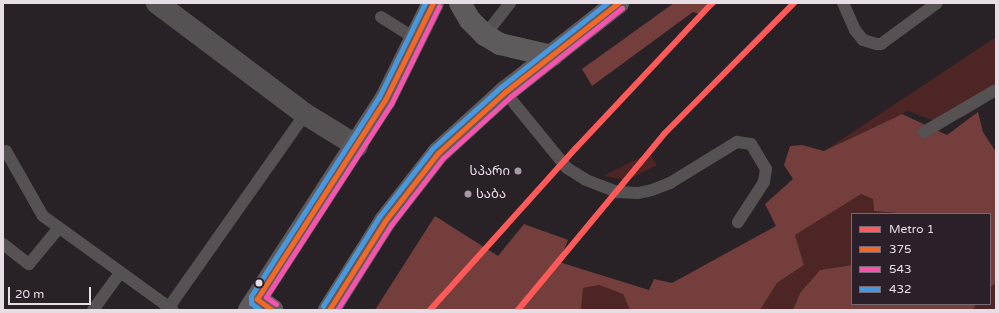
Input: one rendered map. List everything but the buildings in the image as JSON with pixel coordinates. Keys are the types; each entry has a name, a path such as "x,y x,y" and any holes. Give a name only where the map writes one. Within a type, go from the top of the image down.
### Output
{"main road":[{"path":"259,306 357,146 416,39 433,3"},
{"path":"460,3 470,20 485,35 500,44 552,56"},
{"path":"329,310 385,221 438,153 505,92 618,3"}],"street":[{"path":"157,3 305,114 357,146"}],"lane":[{"path":"485,35 510,3"},
{"path":"843,3 855,30 863,40 881,44 937,3"},
{"path":"381,17 416,39"},
{"path":"924,132 996,90"},
{"path":"505,92 567,168 586,180 618,192 638,193 652,190 674,180 736,142 750,144 766,169 764,182 738,222"},
{"path":"6,151 42,216 58,229 171,308 305,114"},
{"path":"3,244 29,264 58,229"},
{"path":"92,310 120,273"}],"shaded area":[{"path":"674,3 718,3 703,15 693,12 592,86 582,69"},
{"path":"996,37 996,95 967,115 943,124 908,111 824,151"},
{"path":"978,112 983,132 996,152 996,283 991,286 991,213 897,213 874,211 873,199 861,194 795,235 804,265 777,283 760,310 630,310 623,294 599,285 583,288 581,310 375,310 435,216 498,256 524,224 568,240 559,262 649,290 654,279 672,283 776,226 765,204 793,179 784,165 790,146 802,145 824,151 902,114 947,135"},
{"path":"649,153 657,165 628,180 603,176"},
{"path":"861,193 873,199 874,211 897,213 851,213 851,265 820,270 800,293 793,310 760,310 777,283 804,265 795,235"},
{"path":"851,265 851,305 976,305 973,310 793,310 800,293 820,270"},
{"path":"996,283 996,310 973,310 976,305 991,305 991,286"},
{"path":"599,285 623,294 630,310 581,310 583,288"}],"metro line":[{"name":"1","path":"430,310 576,148 712,3"},
{"name":"1","path":"518,310 664,134 794,3"}],"transit line":[{"name":"432","path":"260,310 251,303 251,296 379,97 425,3"},
{"name":"375","path":"272,310 257,299 385,100 433,3"},
{"name":"432","path":"323,306 379,217 433,148 501,87 607,3"},
{"name":"375","path":"329,310 385,221 438,153 505,92 618,3"},
{"name":"543","path":"276,304 266,297 391,104 439,6"},
{"name":"543","path":"337,310 391,225 443,158 510,97 622,8"}],"place":[{"name":"სპარი","path":"518,171"},
{"name":"საბა","path":"468,194"}]}
